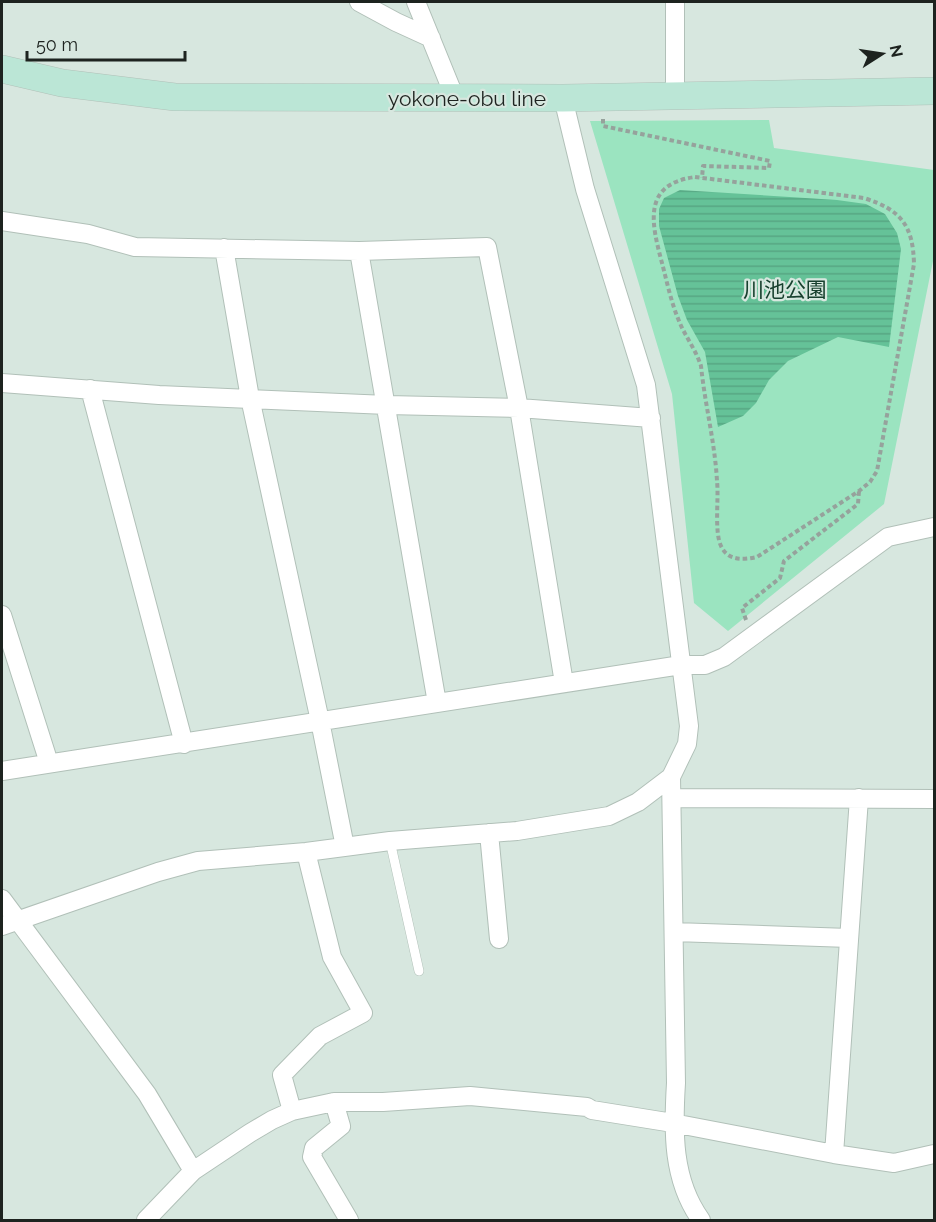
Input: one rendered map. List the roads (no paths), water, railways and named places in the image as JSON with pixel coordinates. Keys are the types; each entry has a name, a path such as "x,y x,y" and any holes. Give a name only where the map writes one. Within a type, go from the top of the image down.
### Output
{"main road":[{"name":"yokone-obu line","path":"2,69 62,83 175,97 563,98 934,91"}],"street":[{"path":"359,2 431,38"},
{"path":"416,2 455,98"},
{"path":"675,2 675,96"},
{"path":"9,923 158,872 198,861 306,852 390,841 517,831 609,816 638,802 671,777 687,744 690,726 646,385 585,189 563,98"},
{"path":"2,221 88,234 135,247 359,251 487,247 519,408 564,683"},
{"path":"224,248 250,398 345,847"},
{"path":"359,251 437,703"},
{"path":"2,383 159,395 519,408 651,418"},
{"path":"90,389 184,744"},
{"path":"2,771 681,665 705,665 724,657 888,537 934,527"},
{"path":"2,615 49,763"},
{"path":"671,777 676,1083 673,1123 676,1160 693,1209 701,1221"},
{"path":"672,798 934,799"},
{"path":"834,1154 859,798"},
{"path":"489,833 499,939"},
{"path":"292,1111 282,1075 320,1036 363,1013 332,957 306,852"},
{"path":"2,899 9,923 147,1094 194,1171"},
{"path":"674,932 849,938"},
{"path":"146,1221 194,1171 250,1133 292,1111 334,1102 383,1102 470,1096 587,1107 592,1110 894,1163 934,1154"},
{"path":"334,1102 341,1126 314,1148 312,1158 349,1221"}],"lane":[{"path":"390,841 419,971"}],"park label":[{"name":"川池公園","path":"785,289"}]}
